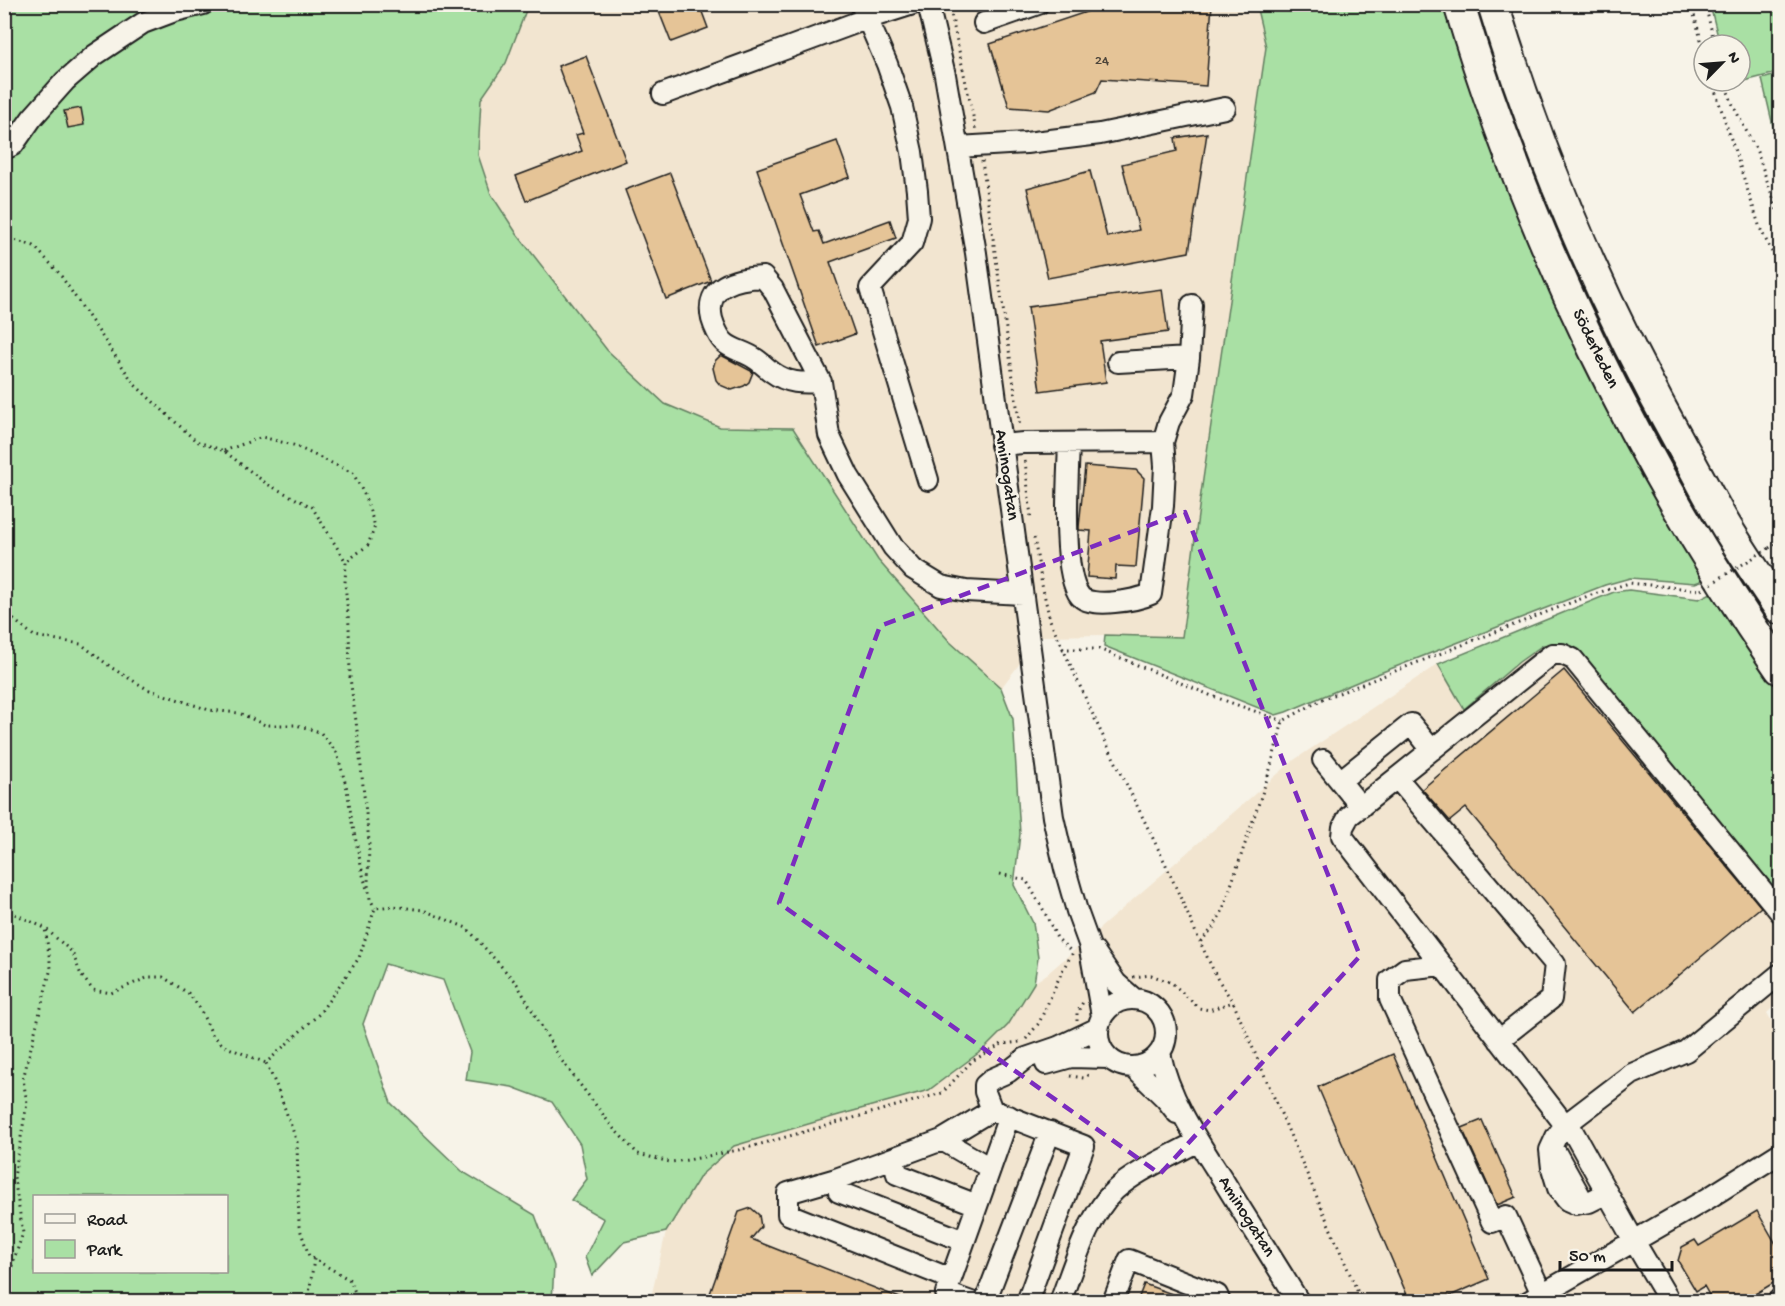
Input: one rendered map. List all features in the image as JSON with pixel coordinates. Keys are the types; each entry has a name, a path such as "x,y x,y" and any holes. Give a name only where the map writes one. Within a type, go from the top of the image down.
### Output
{"highway":[{"name":"Söderleden","path":"1459,4 1475,58 1504,139 1582,326 1669,492 1698,542 1780,669"},
{"name":"Söderleden","path":"1493,4 1524,99 1553,175 1612,314 1720,515 1780,609"}],"street":[{"path":"4,149 14,145 32,118 65,81 95,54 143,23 203,4"},
{"path":"663,94 863,12 912,4"},
{"name":"Aminogatan","path":"928,4 945,75 976,253 1053,817 1077,911 1081,948 1100,1022 1098,1041 1109,1058 1120,1065 1133,1067 1166,1099 1196,1137"},
{"path":"984,23 1005,10 1038,4"},
{"path":"863,12 887,64 902,107 912,152 919,218 912,243 870,288 928,480"},
{"path":"958,147 1026,143 1100,134 1225,108"},
{"path":"821,382 791,383 755,358 725,343 714,325 709,307 714,295 722,287 745,278 763,277 772,289 821,382 829,435 848,475 893,547 913,569 940,586 966,591 1022,594"},
{"path":"1068,444 1068,558 1074,584 1080,597 1105,603 1130,600 1151,594 1163,506 1165,466 1163,442 1169,422 1184,394 1192,305"},
{"path":"1118,362 1189,358"},
{"path":"1002,445 1163,442"},
{"path":"1670,1302 1572,1131 1565,1125 1342,836 1343,827 1349,816 1552,654 1562,654 1573,659 1780,912"},
{"path":"1340,781 1411,724 1432,750"},
{"path":"1323,760 1361,807"},
{"path":"1397,778 1555,964 1551,999 1499,1040"},
{"name":"Aminogatan","path":"1081,948 1133,998 1155,1007 1164,1021 1166,1037 1160,1053 1176,1097 1196,1137 1299,1302"},
{"path":"1442,965 1406,969 1390,980 1390,999 1492,1222 1506,1216 1535,1298 1707,1199 1780,1153"},
{"path":"1607,1193 1584,1203 1552,1145 1565,1125 1632,1074 1686,1051 1780,974"},
{"path":"1027,1302 1084,1146 1000,1113 985,1092 986,1085 1026,1058 1058,1047 1100,1022 1112,1005 1118,1001 1133,998"},
{"path":"1133,1067 1148,1063 1160,1053"},
{"path":"1008,1072 1028,1070 1071,1057 1109,1058"},
{"path":"951,1279 788,1214 788,1193 894,1159 1000,1113"},
{"path":"971,1302 946,1293 990,1168 1000,1113"},
{"path":"985,1302 1050,1132"},
{"path":"1060,1302 1083,1241 1102,1205 1114,1191 1130,1179 1196,1137"},
{"path":"942,1140 990,1168"},
{"path":"894,1159 897,1174 977,1205"},
{"path":"836,1179 839,1192 964,1241"},
{"path":"1113,1302 1129,1260 1217,1294 1220,1302"}],"path":[{"path":"949,4 979,145 990,213 1023,443 1031,519"},
{"path":"1691,4 1699,33"},
{"path":"1705,4 1712,33"},
{"path":"1716,93 1760,228 1780,268"},
{"path":"1728,93 1757,152 1780,218"},
{"path":"4,237 34,246 59,273 135,385 196,441 224,451 267,484 312,507 346,562 350,678 369,841 370,899"},
{"path":"224,451 262,437 293,445 353,473 364,494 375,526 368,545 346,562"},
{"path":"1032,529 1050,620 1200,942"},
{"path":"1671,587 1701,590 1780,541"},
{"path":"4,612 34,636 81,644 112,668 147,689 209,710 239,713 265,725 297,725 320,732 337,753 347,789 363,875 375,908 359,958 319,1014 266,1063"},
{"path":"1062,649 1099,649 1212,696 1283,721"},
{"path":"375,908 393,906 423,910 467,928 517,984 559,1057 614,1129 638,1154 670,1161 688,1160 743,1149 942,1093 972,1060 1002,1044 1024,1041 1039,1023 1063,969 1081,948 1057,938 1026,880 1000,874"},
{"path":"4,909 45,928 72,952 81,975 93,990 111,993 149,977 163,977 188,993 199,1007 212,1034 224,1047 266,1063 297,1142 298,1226 309,1256 350,1280 359,1302"},
{"path":"4,1289 23,1233 14,1177 27,1103 23,1079 51,968 45,928"},
{"path":"311,1302 309,1294 314,1259"}],"highlighted area":[{"path":"1185,512 1360,956 1160,1174 779,903 880,626"}],"shaded area":[{"path":"528,5 1256,5 1266,47 1182,637 1041,636 1001,688 950,642 878,560 794,428 720,427 665,404 607,350 517,234 491,194 478,155 481,99 506,63"},
{"path":"1562,644 1780,899 1780,1001 1767,1013 1780,1035 1780,1301 650,1302 666,1232 701,1175 734,1146 929,1090 984,1049 1008,1025 1034,983 1294,760 1438,664 1464,709 1519,662 1543,645"}],"green space":[{"path":"5,5 528,5 506,63 481,99 478,155 491,194 517,234 607,350 665,404 720,427 793,428 878,560 950,642 1001,688 1013,719 1020,834 1014,885 1033,923 1038,958 1034,983 1008,1025 984,1049 929,1090 734,1146 701,1175 666,1232 624,1242 592,1276 585,1257 604,1219 571,1200 587,1179 580,1144 552,1102 512,1087 466,1080 470,1052 443,980 385,964 363,1024 391,1103 463,1172 535,1215 554,1266 552,1301 5,1302"},
{"path":"1256,5 1443,5 1482,123 1549,290 1625,438 1704,580 1695,583 1630,578 1605,585 1276,715 1104,646 1105,635 1182,637 1266,47"},
{"path":"1710,5 1780,5 1780,72 1752,79 1752,33 1717,33"},
{"path":"1780,74 1780,156 1762,79"},
{"path":"1629,590 1699,599 1715,591 1780,692 1780,899 1562,644 1543,645 1519,662 1464,709 1438,664 1614,592"}],"building":[{"path":"656,4 699,4 708,28 671,42"},
{"path":"1110,4 1212,4 1206,86 1102,79 1096,92 1049,110 1009,107 990,44"},
{"path":"586,56 626,161 526,201 516,176 582,151 576,135 583,133 558,66"},
{"path":"81,108 84,125 68,128 64,111"},
{"path":"1207,133 1189,252 1048,278 1027,188 1090,171 1107,237 1139,230 1122,164 1177,151 1175,138"},
{"path":"837,141 850,177 800,195 814,232 819,231 824,244 890,220 896,238 830,262 855,334 819,347 757,169"},
{"path":"670,173 711,281 666,299 625,190"},
{"path":"1162,289 1168,332 1100,341 1106,382 1040,391 1028,307"},
{"path":"721,355 753,372 749,382 732,390 720,385 713,368 715,361"},
{"path":"1085,466 1136,470 1144,478 1136,567 1116,566 1115,579 1087,577 1091,531 1079,530"},
{"path":"1564,670 1761,907 1635,1012 1466,808 1450,821 1422,789"},
{"path":"1393,1054 1489,1279 1436,1302 1410,1302 1318,1087"},
{"path":"1482,1120 1516,1197 1497,1205 1462,1128"},
{"path":"751,1208 759,1215 761,1227 751,1239 910,1302 707,1302 739,1212"},
{"path":"1757,1211 1780,1251 1780,1279 1742,1302 1713,1302 1704,1286 1696,1291 1678,1261 1682,1247 1695,1240 1699,1246"},
{"path":"1144,1284 1189,1300 1189,1302 1137,1302"}]}
